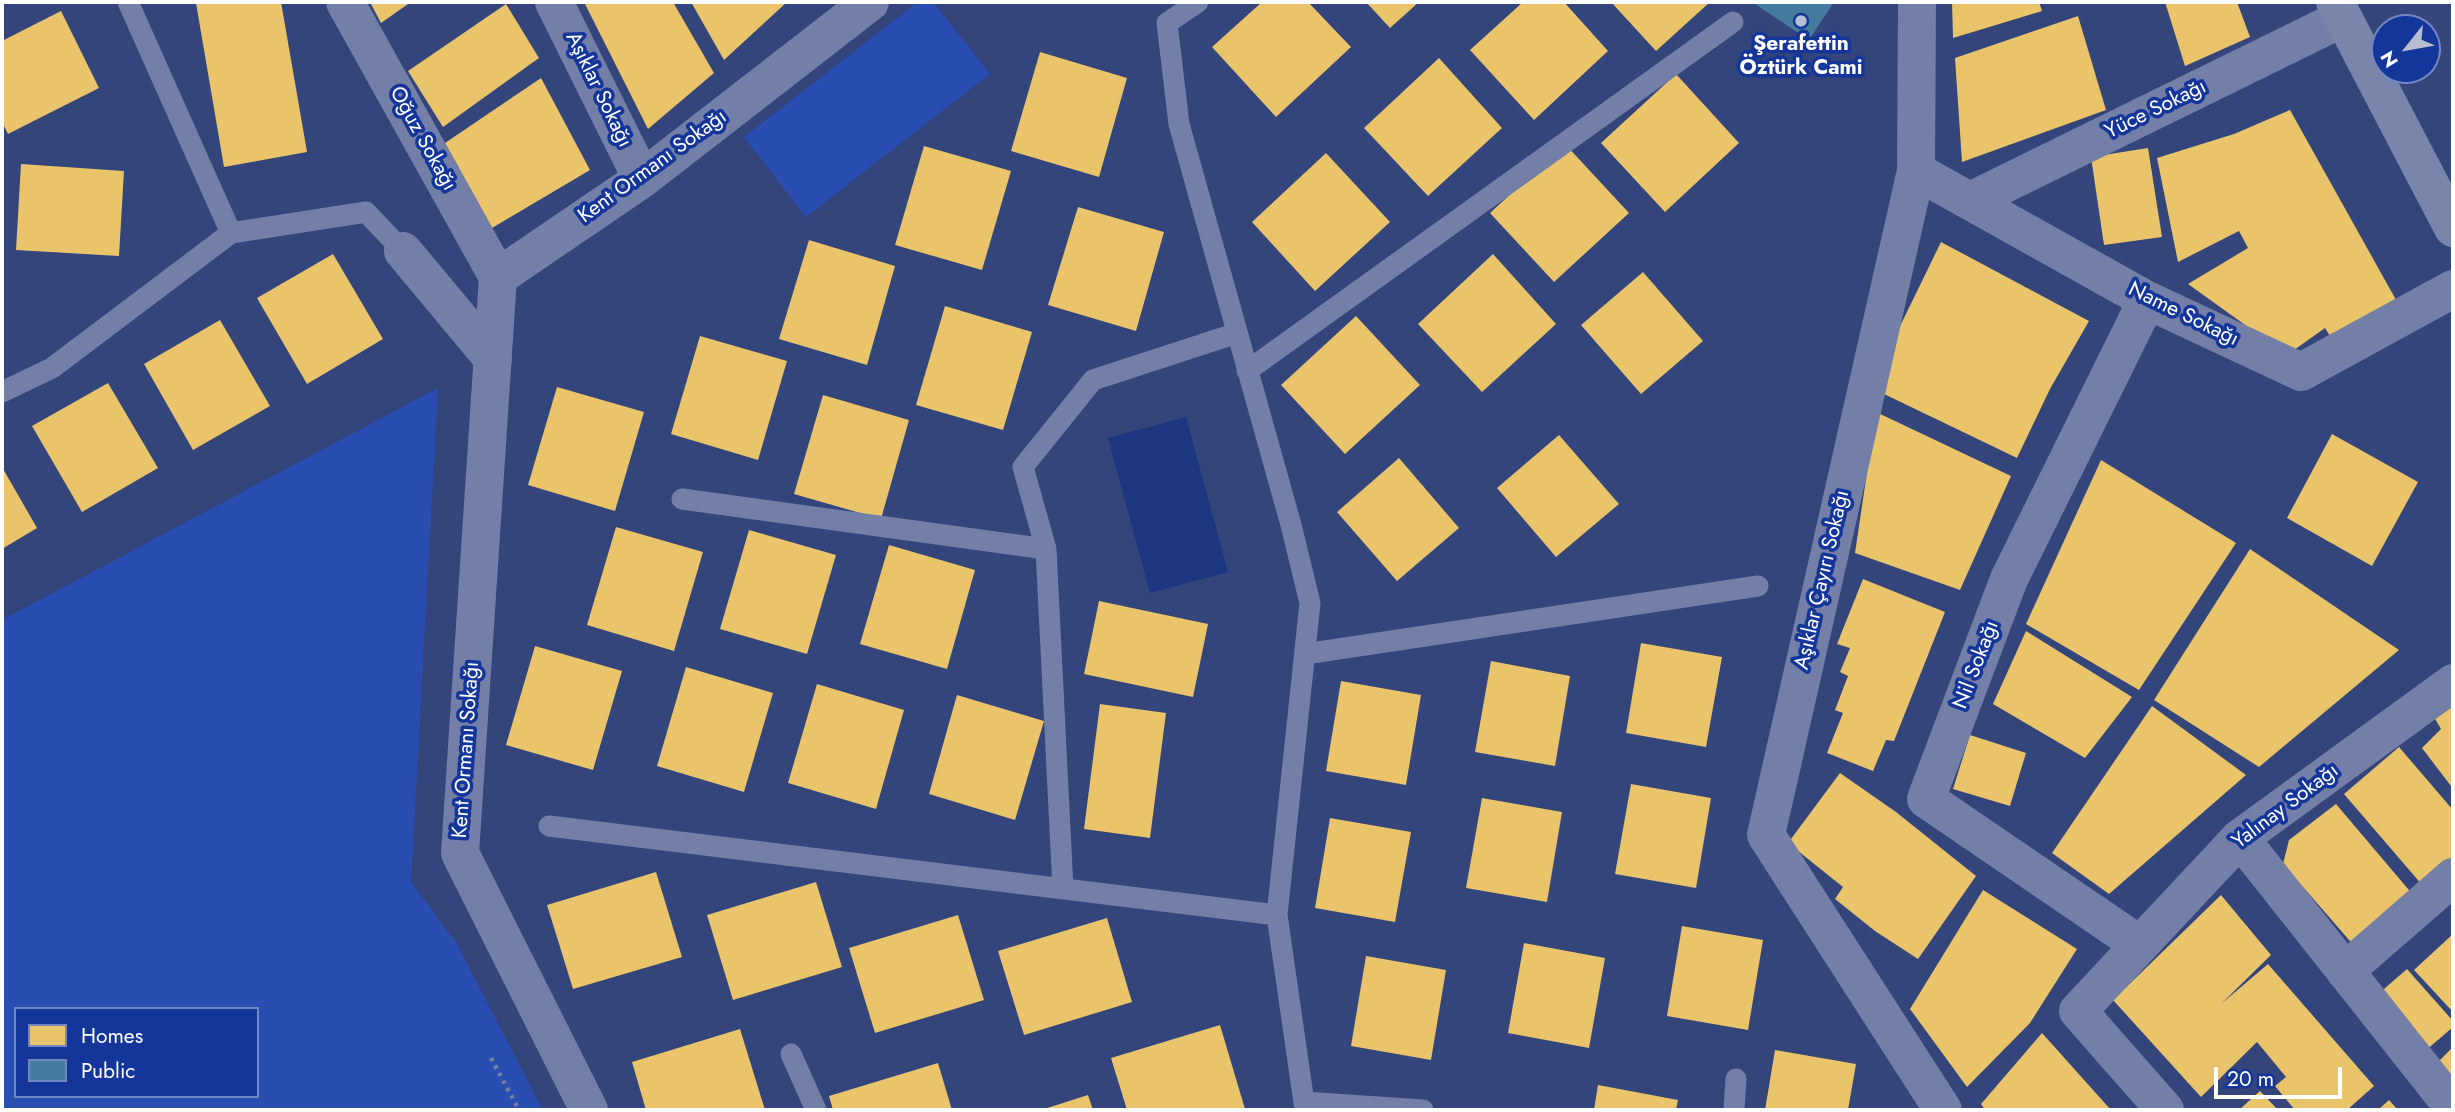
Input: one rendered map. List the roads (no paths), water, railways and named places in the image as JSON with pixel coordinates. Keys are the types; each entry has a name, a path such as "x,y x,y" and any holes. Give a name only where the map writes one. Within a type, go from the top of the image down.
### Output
{"main road":[{"path":"2339,10 2453,228"}],"street":[{"name":"Oğuz Sokağı","path":"345,2 498,277"},
{"name":"Aşıklar Sokağı","path":"554,2 642,179"},
{"name":"Aşıklar Çayırı Sokağı","path":"1917,2 1916,171 1766,835 1943,1110"},
{"name":"Kent Ormanı Sokağı","path":"589,1110 460,853 498,277 642,179 858,6"},
{"name":"Yüce Sokağı","path":"1970,201 2339,10"},
{"name":"Name Sokağı","path":"1916,171 2147,300 2301,372 2453,289"},
{"path":"403,251 493,359"},
{"name":"Nil Sokağı","path":"2140,945 1926,799 2009,579 2147,300"},
{"name":"Yalınay Sokağı","path":"2165,1110 2078,1011 2240,838 2453,683"},
{"path":"2240,838 2453,1107"},
{"path":"2345,971 2453,877"}],"lane":[{"path":"128,2 231,233"},
{"path":"1199,2 1167,23 1179,124 1310,603 1277,915 1305,1106 1423,1110"},
{"path":"1247,371 1733,22"},
{"path":"2,393 52,368 231,233 366,212 403,251"},
{"path":"1063,889 1046,549 1023,467 1093,380 1237,333"},
{"path":"682,499 1046,549"},
{"path":"1305,653 1758,586"},
{"path":"549,826 1277,915"},
{"path":"791,1054 816,1110"},
{"path":"1734,1110 1736,1079"}],"place":[{"name":"Şerafettin Öztürk Cami","path":"1801,21"}]}
